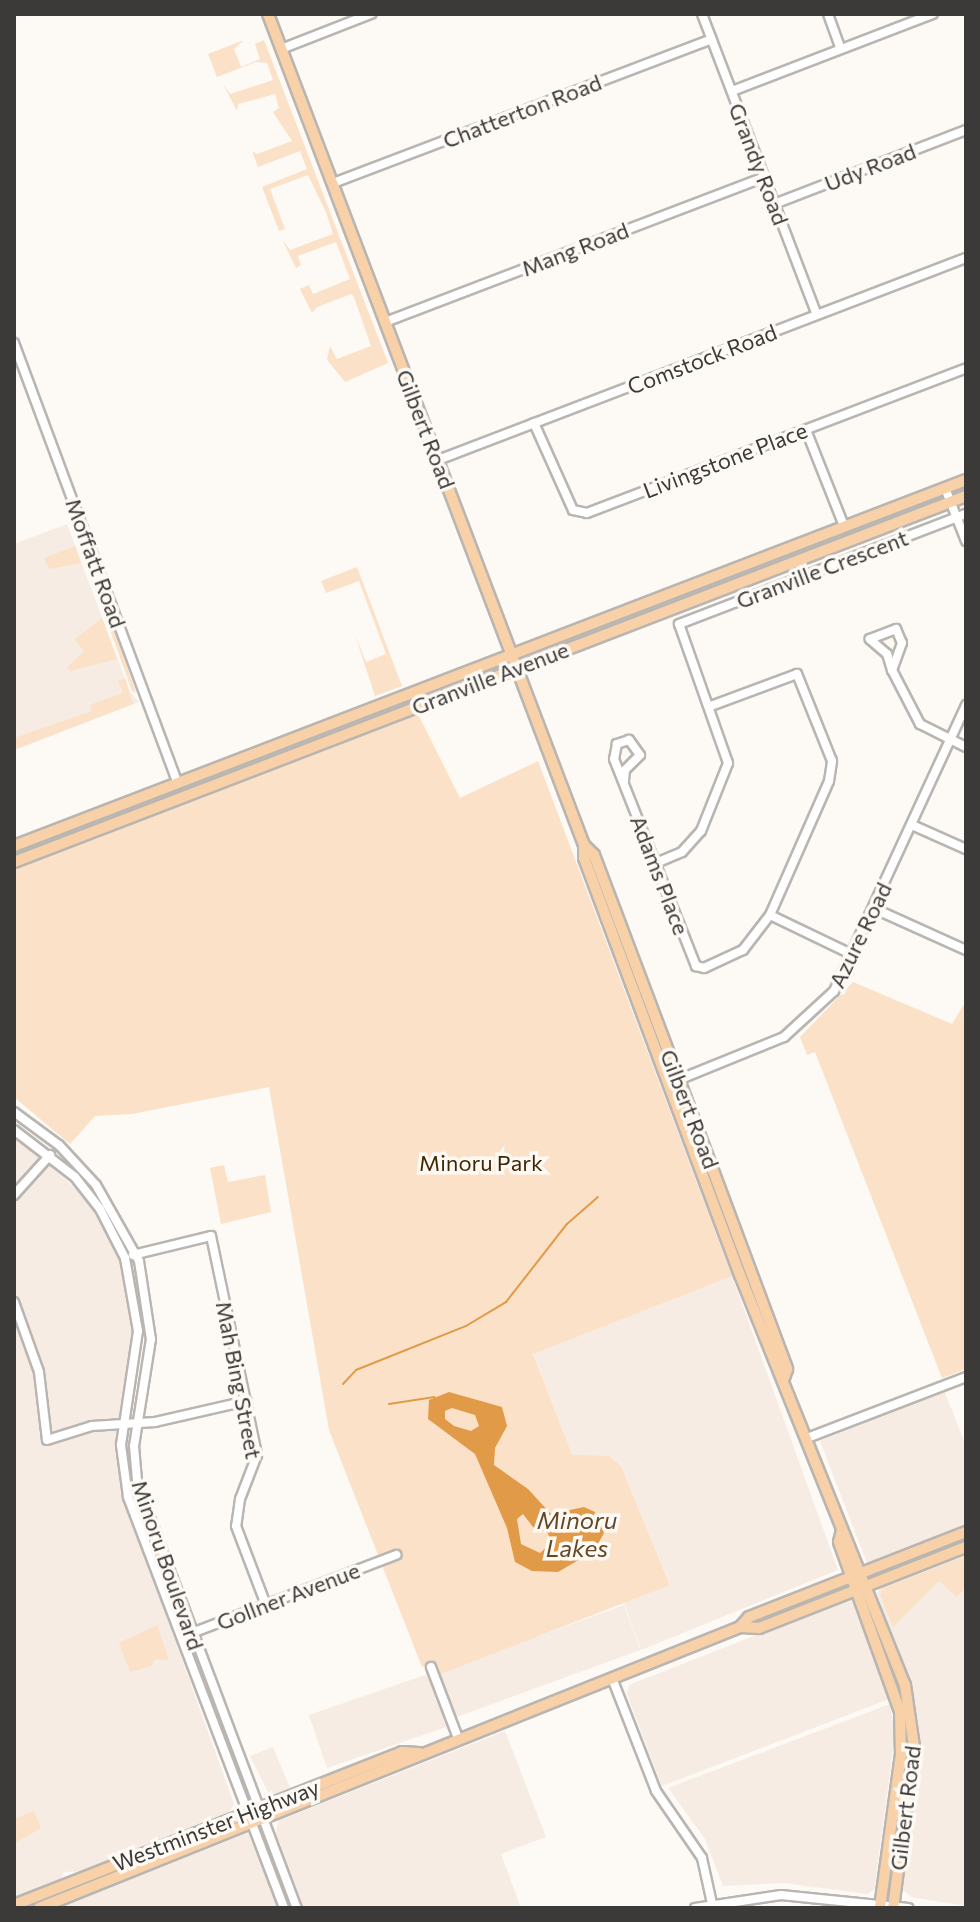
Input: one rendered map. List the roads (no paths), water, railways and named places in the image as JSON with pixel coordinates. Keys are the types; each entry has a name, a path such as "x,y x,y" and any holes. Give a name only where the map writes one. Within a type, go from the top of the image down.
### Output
{"main road":[{"name":"Gilbert Road","path":"268,14 584,845 587,865 674,1082 842,1530 839,1542 858,1574 894,1688 901,1724 880,1906"},
{"name":"Granville Avenue","path":"14,846 966,480"},
{"name":"Granville Avenue","path":"14,862 966,496"},
{"name":"Westminster Highway","path":"740,1627 749,1617 966,1532"},
{"name":"Westminster Highway","path":"39,1908 401,1767 419,1753 740,1627 759,1628 966,1547"},
{"name":"Gilbert Road","path":"862,1587 905,1685 914,1734 893,1907"},
{"name":"Westminster Highway","path":"14,1905 402,1752 419,1753"}],"street":[{"path":"281,49 371,14"},
{"name":"Grandy Road","path":"702,14 817,315"},
{"path":"828,14 841,49"},
{"path":"732,91 933,14"},
{"name":"Chatterton Road","path":"333,183 712,39"},
{"name":"Udy Road","path":"774,204 966,130"},
{"name":"Mang Road","path":"385,322 764,177"},
{"name":"Comstock Road","path":"438,460 966,258"},
{"name":"Moffatt Road","path":"14,343 178,783"},
{"name":"Livingstone Place","path":"534,423 573,510 580,513 966,368"},
{"path":"806,430 844,526"},
{"path":"945,488 962,516 966,541"},
{"name":"Granville Crescent","path":"711,706 679,624 962,516"},
{"path":"892,670 902,643 896,629 870,639 887,654 892,670 916,719 966,747"},
{"path":"656,863 693,842 724,783 728,750 711,706 797,674 826,739 832,761 829,781 770,915 853,955"},
{"name":"Azure Road","path":"674,1082 792,1031 834,991 875,909 966,705"},
{"name":"Adams Place","path":"624,781 625,770 640,755 629,740 613,751 624,781 656,863 698,968 743,950 770,915"},
{"path":"912,825 966,849"},
{"path":"875,909 966,950"},
{"name":"Minoru Boulevard","path":"14,1112 59,1145 96,1185 136,1253 151,1339 138,1423 137,1483 297,1908"},
{"name":"Minoru Boulevard","path":"14,1130 50,1155 93,1200 125,1258 138,1341 124,1423 122,1467 128,1497 284,1908"},
{"path":"14,1195 50,1155"},
{"name":"Mah Bing Street","path":"125,1258 211,1236 247,1401 256,1467 240,1499 236,1526 266,1605"},
{"path":"14,1302 39,1372 47,1440 247,1401"},
{"path":"807,1438 966,1377"},
{"name":"Gollner Avenue","path":"181,1637 396,1555"},
{"path":"431,1667 458,1738"},
{"path":"612,1678 656,1791 702,1858 712,1905"},
{"path":"695,1908 781,1895 908,1908"}],"water":[{"name":"Minoru Lakes","path":"449,1392 502,1407 507,1426 495,1448 494,1465 528,1489 551,1514 584,1507 595,1512 604,1533 594,1551 558,1572 532,1571 515,1562 507,1528 475,1454 428,1419 429,1400","holes":["452,1408 475,1415 479,1426 471,1431 454,1426 445,1419 445,1411","523,1514 533,1527 548,1533 550,1544 540,1553 521,1544 517,1519"]}],"waterway":[{"path":"343,1384 356,1370 466,1326 506,1302 567,1224 598,1197"},
{"path":"389,1404 434,1397"}],"park label":[{"name":"Minoru Park","path":"481,1163"}]}
